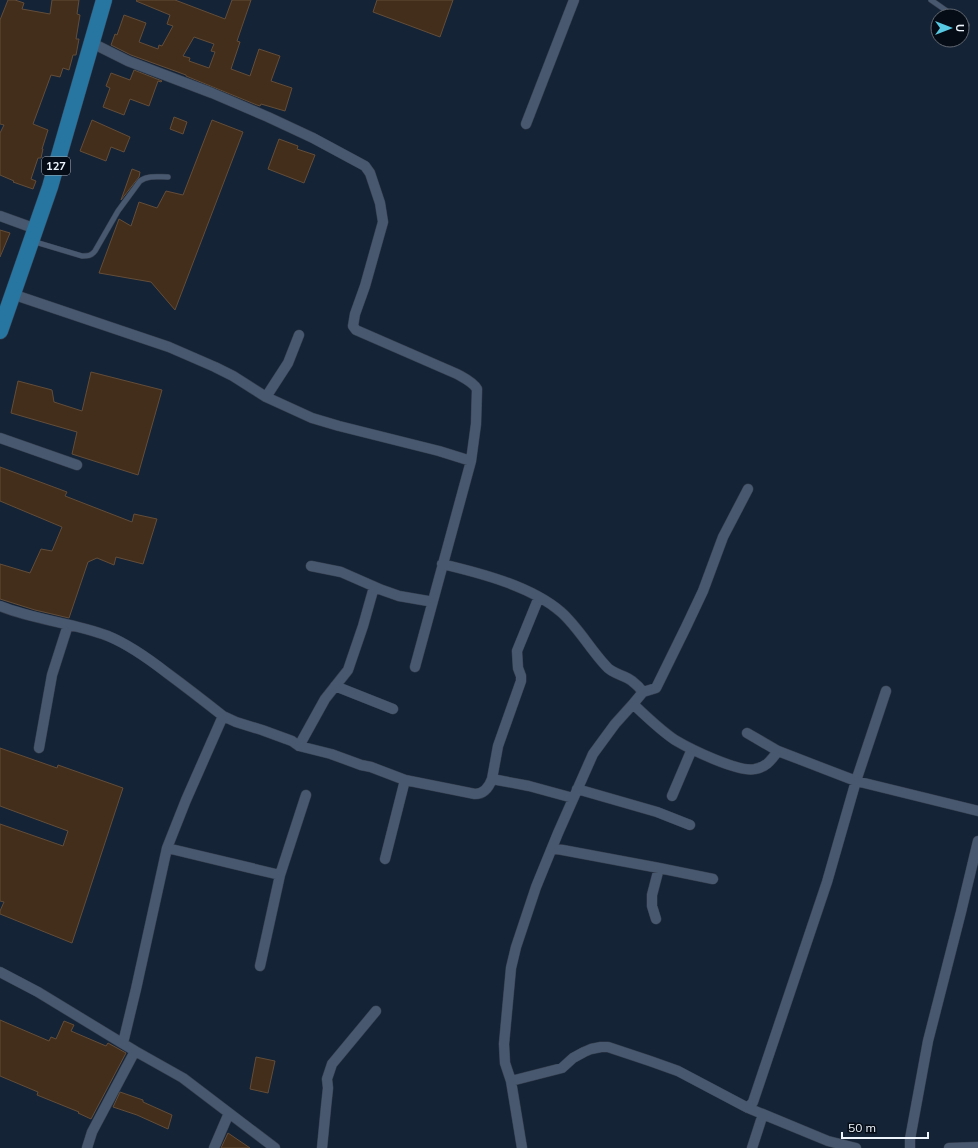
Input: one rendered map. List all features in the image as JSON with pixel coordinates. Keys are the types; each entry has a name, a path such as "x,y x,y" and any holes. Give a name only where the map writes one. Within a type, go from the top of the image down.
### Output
{"main road":[{"name":"127","path":"0,330 50,187 104,0"}],"street":[{"path":"526,124 574,0"},
{"path":"92,43 128,61 212,93 313,138 365,166 370,173 380,203 383,222 365,286 355,314 353,326 356,330 457,374 468,380 476,386 477,389 476,424 471,461 415,667"},
{"path":"0,216 34,235"},
{"path":"12,294 169,347 197,358 233,376 266,397 319,420 439,451 471,461"},
{"path":"266,397 288,363 299,335"},
{"path":"0,438 77,465"},
{"path":"522,1148 511,1081 505,1064 504,1044 511,968 521,930 536,887 593,754 614,724 644,692 656,688 703,591 723,538 748,489"},
{"path":"442,564 480,573 511,584 539,597 561,612 607,668 632,681 644,692"},
{"path":"311,566 341,572 374,587 399,596 428,601 431,604"},
{"path":"299,746 325,700 348,670 364,626 374,587"},
{"path":"0,606 17,612 109,636 147,658 223,716 236,722 292,741 299,746 372,767 405,780 480,794 490,785 492,779 498,746 521,681 516,656 517,651 539,597"},
{"path":"39,748 52,675 68,625"},
{"path":"335,686 393,709"},
{"path":"748,1108 753,1102 772,1049 822,897 856,781 886,692"},
{"path":"633,704 675,740 724,763 742,769 754,770 768,764 778,751"},
{"path":"124,1043 167,848 186,800 223,716"},
{"path":"747,733 778,751 856,781 978,811"},
{"path":"672,796 692,748"},
{"path":"492,779 575,794 657,812 690,825"},
{"path":"385,859 405,780"},
{"path":"260,966 280,875 306,795"},
{"path":"910,1148 910,1139 928,1041 978,841"},
{"path":"167,848 280,875"},
{"path":"552,848 713,879"},
{"path":"656,919 652,906 652,895 659,868"},
{"path":"0,972 38,992 135,1051 183,1078 275,1148"},
{"path":"322,1148 327,1079 332,1064 376,1011"},
{"path":"511,1081 562,1068 573,1058 591,1049 601,1047 608,1048 678,1071 748,1108 828,1141 856,1148"},
{"path":"86,1148 92,1132 135,1051"},
{"path":"214,1148 228,1113"},
{"path":"752,1148 763,1114"},
{"path":"949,1148 978,1147"}],"lane":[{"path":"932,0 943,8"},
{"path":"34,235 82,256 92,255 121,205 140,181 148,177 168,178"}],"building":[{"path":"8,0 15,0 24,3 22,9 50,14 52,0 79,0 77,14 80,15 76,39 79,39 76,55 73,55 69,70 63,68 60,77 51,75 33,124 48,130 42,149 41,158 38,158 31,179 36,181 33,189 13,182 14,181 0,175 0,133 4,125 0,124 0,20"},
{"path":"175,0 225,19 232,0 251,0 237,41 240,42 231,69 250,76 259,49 280,56 271,81 292,88 285,111 261,104 260,106 257,105 186,75 131,55 111,45 115,34 117,35 124,15 146,23 139,42 158,49 159,45 162,46 173,26 167,24 170,15 136,1","holes":["194,37 214,44 211,51 215,52 209,68 189,61 190,58 183,56"]},
{"path":"377,0 453,0 440,37 373,12"},
{"path":"134,70 162,81 158,81 149,106 130,99 124,115 103,107 110,88 106,86 111,73 130,80"},
{"path":"174,117 187,122 183,134 170,129"},
{"path":"92,120 130,137 124,152 111,147 106,161 80,151"},
{"path":"212,120 243,132 175,310 151,282 99,273 119,219 131,226 139,202 157,208 166,191 183,195"},
{"path":"279,139 298,146 297,149 315,155 304,183 268,169"},
{"path":"132,169 140,172 139,177 121,200"},
{"path":"0,230 10,233 0,257"},
{"path":"91,372 162,390 138,475 72,454 77,432 11,413 18,381 52,390 54,402 82,411"},
{"path":"0,467 67,492 65,496 132,522 134,514 157,519 143,564 116,557 114,565 97,558 88,562 69,618 35,610 0,599 0,564 30,573 41,549 52,551 62,527 0,501"},
{"path":"0,748 57,768 58,765 123,788 72,943 0,914 4,902 0,901 0,824 63,846 68,831 0,806"},
{"path":"0,1020 49,1041 51,1037 56,1039 64,1021 74,1025 71,1031 106,1046 108,1043 126,1053 91,1119 78,1113 79,1112 37,1095 38,1092 0,1076"},
{"path":"256,1057 275,1061 268,1093 250,1089"},
{"path":"120,1092 143,1100 143,1102 172,1115 168,1129 137,1115 113,1107"},
{"path":"228,1133 250,1148 221,1148"}]}
